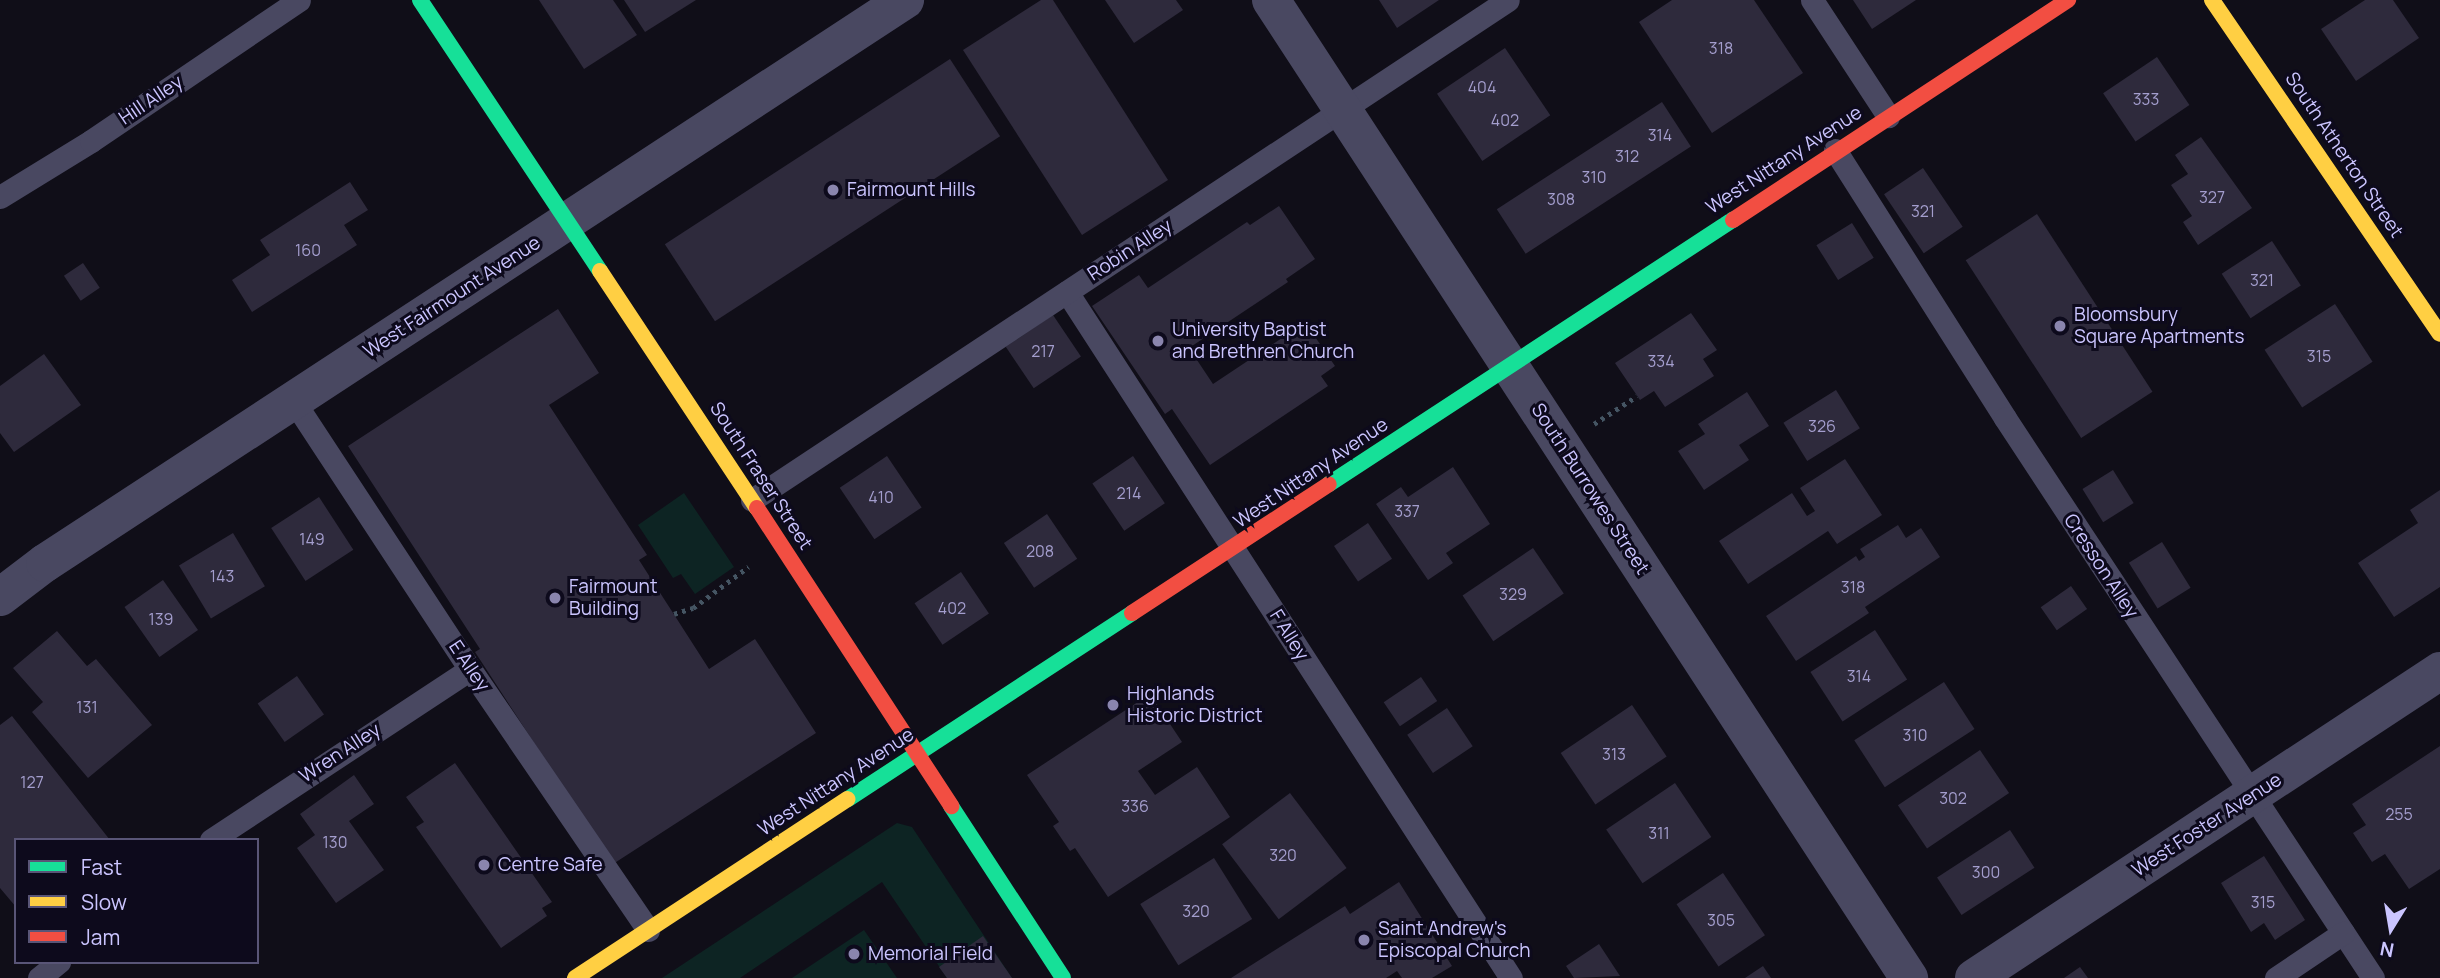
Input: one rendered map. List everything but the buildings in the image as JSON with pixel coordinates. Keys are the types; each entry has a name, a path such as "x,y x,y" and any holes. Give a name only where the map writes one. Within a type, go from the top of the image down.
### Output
{"street":[{"name":"South Fraser Street","path":"421,0 752,500 1063,978"},
{"name":"West Fairmount Avenue","path":"0,597 45,563 905,0"},
{"name":"South Burrowes Street","path":"1270,0 1909,978"},
{"name":"West Nittany Avenue","path":"575,978 1235,548 1835,150 2068,0"},
{"name":"South Atherton Street","path":"2212,0 2440,334"},
{"name":"West Foster Avenue","path":"1974,978 2440,671"}],"lane":[{"name":"Hill Alley","path":"0,197 102,133 299,0"},
{"name":"Robin Alley","path":"752,500 1508,0"},
{"path":"1812,0 1888,116"},
{"name":"Cresson Alley","path":"1835,150 1905,265 2251,796 2373,978"},
{"name":"F Alley","path":"1067,292 1511,978"},
{"name":"E Alley","path":"293,400 470,669 648,930"},
{"name":"Wren Alley","path":"214,838 470,669"},
{"path":"2276,978 2343,933"},
{"path":"39,978 56,964"}],"path":[{"path":"1592,425 1637,396"},
{"path":"674,614 693,608 748,567"}],"green space":[{"path":"684,493 734,567 695,594 681,574 673,578 638,525"},
{"path":"897,823 912,827 1012,978 947,978 882,882 740,978 662,978"},
{"name":"Memorial Field","path":"864,930 897,978 792,978"}],"traffic: fast":[{"path":"420,0 600,271"},
{"path":"1329,484 1733,220"},
{"path":"848,799 1132,613"},
{"path":"951,806 1063,978"}],"traffic: slow":[{"path":"2212,0 2440,334"},
{"path":"600,271 757,508"},
{"path":"575,978 848,799"}],"traffic: jam":[{"path":"1733,220 2068,0"},
{"path":"1132,613 1329,484"},
{"path":"757,508 951,806"}],"place":[{"name":"Fairmount Hills","path":"833,190"},
{"name":"Bloomsbury Square Apartments","path":"2060,326"},
{"name":"University Baptist and Brethren Church","path":"1158,341"},
{"name":"Fairmount Building","path":"555,598"},
{"name":"Highlands Historic District","path":"1113,705"},
{"name":"Centre Safe","path":"484,865"},
{"name":"Saint Andrew's Episcopal Church","path":"1364,940"},
{"name":"Memorial Field","path":"854,954"}]}
